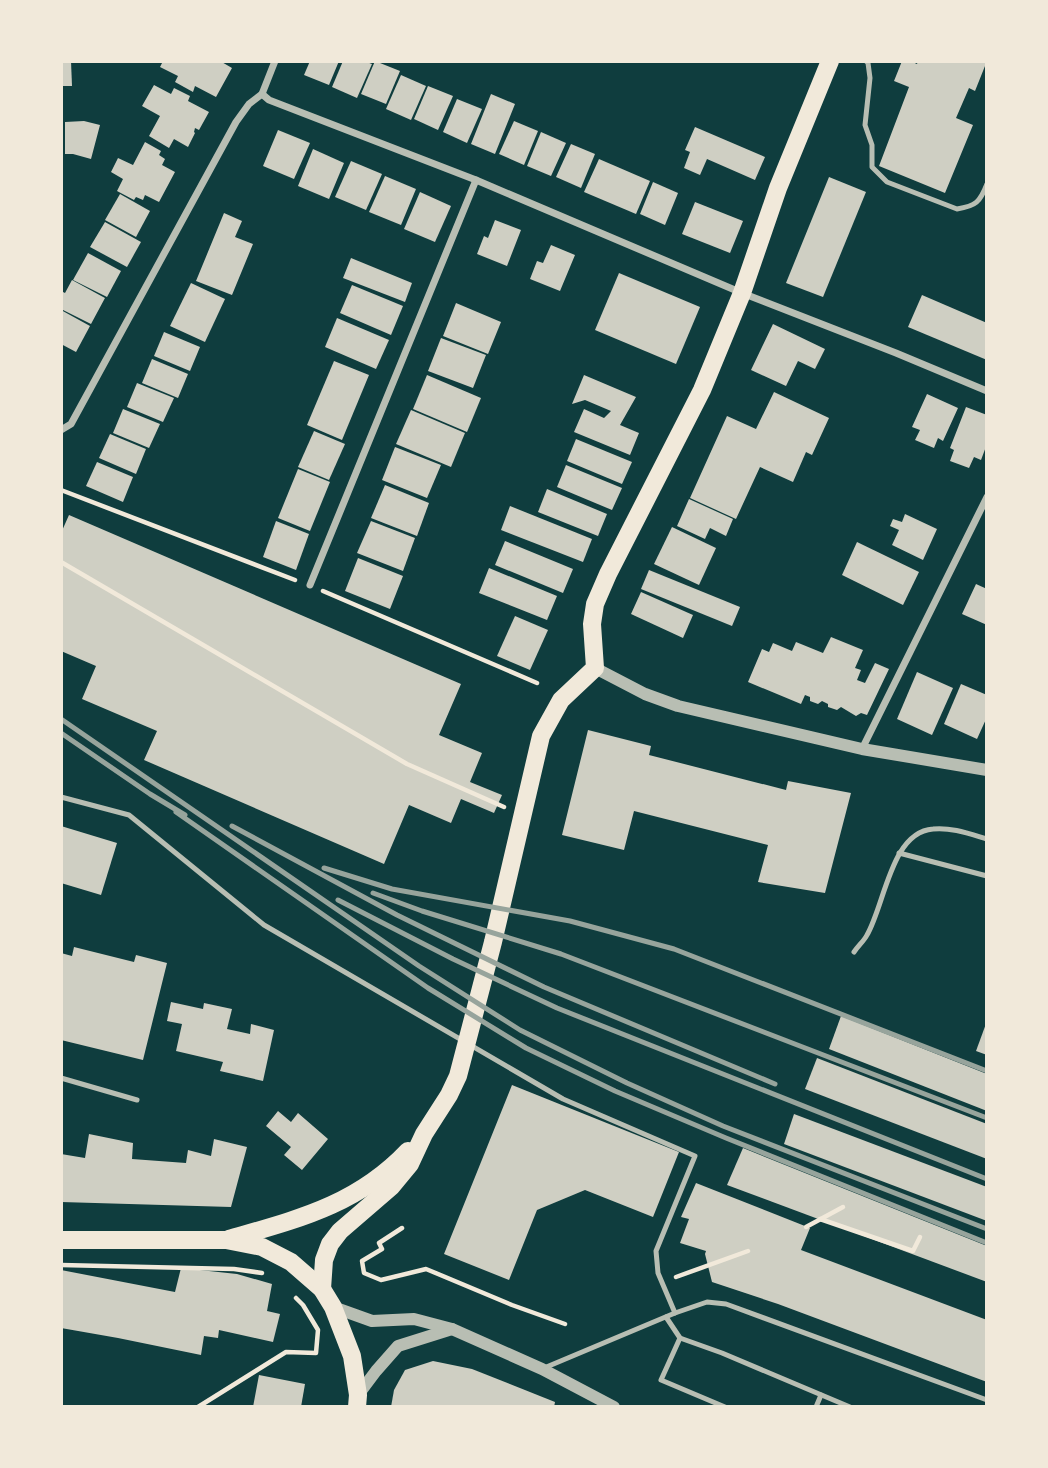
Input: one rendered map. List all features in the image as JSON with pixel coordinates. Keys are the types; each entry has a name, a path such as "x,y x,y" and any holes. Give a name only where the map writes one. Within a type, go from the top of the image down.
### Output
{"main road":[{"path":"322,1289 324,1260 330,1244 340,1231 391,1187 410,1164 458,1076 493,942 541,736 561,701 595,668 592,624 595,604 702,390 742,293 778,188 830,61"},
{"path":"226,1240 301,1217 349,1198 396,1164 424,1134"},
{"path":"61,1240 226,1240 262,1247 291,1262 322,1289 333,1307 352,1356 357,1401"}],"street":[{"path":"61,430 71,424 236,122 249,104 262,94 275,61"},
{"path":"262,94 269,100 476,180 742,293 987,391"},
{"path":"310,585 476,180"},
{"path":"862,749 987,497"},
{"path":"595,668 645,694 678,706 862,749 987,770"},
{"path":"333,1307 372,1321 414,1319 452,1329 542,1369 614,1407"},
{"path":"357,1401 398,1346 452,1329"}],"lane":[{"path":"866,61 870,78 865,125 872,145 872,167 887,182 957,209 980,200 987,184"},
{"path":"61,797 129,815 264,925 563,1099 695,1156 656,1251 658,1273 676,1313"},
{"path":"854,952 867,934 899,853 914,835 932,829 951,830 987,839"},
{"path":"899,853 987,876"},
{"path":"61,1078 137,1100"},
{"path":"542,1369 707,1302 726,1304 987,1400"},
{"path":"666,1317 680,1338 850,1407"},
{"path":"680,1338 661,1380 725,1407"},
{"path":"816,1407 821,1395"}],"path":[{"path":"61,562 407,764 498,804"},
{"path":"806,1227 843,1207"},
{"path":"820,1219 913,1251 920,1237"},
{"path":"402,1228 379,1243 382,1249 362,1261 364,1273 381,1280 426,1269 565,1324"},
{"path":"662,1282 748,1251"},
{"path":"61,1265 234,1269 266,1274"},
{"path":"198,1407 286,1352 316,1353 317,1330 303,1305 293,1296"}],"building":[{"path":"61,61 71,61 72,86 61,86"},
{"path":"163,61 220,61 232,68 216,97 195,86 193,92 175,82 178,76 160,67"},
{"path":"310,61 339,61 329,85 304,75"},
{"path":"343,61 364,61 372,64 357,98 332,87"},
{"path":"375,61 400,71 386,104 361,94"},
{"path":"902,61 917,64 918,61 987,61 975,91 969,88 956,118 973,125 945,193 879,166 909,87 894,81"},
{"path":"401,75 426,86 411,120 386,109"},
{"path":"154,85 171,94 174,88 190,96 188,101 209,112 199,130 195,128 188,147 174,139 169,148 149,136 160,116 142,106"},
{"path":"428,86 453,96 438,130 414,119"},
{"path":"491,94 515,104 495,154 471,144"},
{"path":"457,99 482,109 467,143 443,132"},
{"path":"84,121 100,125 91,159 65,154 65,122"},
{"path":"514,121 538,131 524,165 499,154"},
{"path":"695,127 765,157 755,180 707,159 700,175 684,168 690,152 685,150"},
{"path":"278,130 310,143 294,179 263,166"},
{"path":"541,132 566,143 551,176 527,166"},
{"path":"145,142 161,151 159,155 165,159 162,165 175,172 159,202 145,195 143,200 136,197 134,200 117,191 123,179 111,172 118,158 133,165"},
{"path":"571,144 595,154 581,188 556,177"},
{"path":"313,149 344,163 329,199 298,186"},
{"path":"599,159 650,181 636,214 584,192"},
{"path":"351,161 382,174 366,210 335,197"},
{"path":"385,176 416,189 401,225 369,212"},
{"path":"829,177 866,192 823,297 786,283"},
{"path":"653,182 678,193 665,225 640,214"},
{"path":"420,192 451,206 435,242 404,229"},
{"path":"120,194 150,211 136,237 105,220"},
{"path":"695,202 743,221 730,253 682,234"},
{"path":"224,213 242,221 235,237 253,244 232,295 196,281"},
{"path":"495,220 521,230 507,266 477,254 484,236 488,238"},
{"path":"105,222 141,242 127,267 90,247"},
{"path":"551,245 575,255 560,291 530,279 537,261 543,263"},
{"path":"88,253 121,271 107,297 73,280"},
{"path":"351,258 412,283 405,302 343,278"},
{"path":"619,273 700,307 676,364 595,330"},
{"path":"72,280 105,298 91,324 61,309 61,291 65,293"},
{"path":"191,283 225,299 205,342 170,326"},
{"path":"352,285 403,306 391,335 340,313"},
{"path":"922,295 987,323 987,360 908,327"},
{"path":"456,303 501,322 488,354 443,336"},
{"path":"61,310 90,326 76,352 61,344"},
{"path":"337,318 389,340 376,369 325,347"},
{"path":"773,324 825,349 815,369 798,361 786,386 751,370"},
{"path":"164,332 200,347 190,371 154,356"},
{"path":"441,338 486,355 473,388 428,371"},
{"path":"152,359 188,374 178,398 142,383"},
{"path":"334,361 369,375 342,440 307,425"},
{"path":"427,375 481,398 467,432 413,409"},
{"path":"584,375 636,397 620,425 639,433 630,455 574,432 584,409 604,418 611,411 585,400 572,404"},
{"path":"137,383 174,398 163,422 127,407"},
{"path":"774,392 829,418 812,455 806,452 793,482 760,467 736,519 690,498 727,416 756,429"},
{"path":"927,394 958,408 943,441 938,438 934,448 915,440 920,430 912,427"},
{"path":"966,407 987,415 987,444 981,460 974,457 969,468 950,461 954,450 950,448"},
{"path":"123,409 160,424 149,448 113,433"},
{"path":"411,410 465,433 451,467 396,444"},
{"path":"314,431 345,444 329,480 298,467"},
{"path":"110,434 146,449 136,474 99,458"},
{"path":"576,439 632,462 622,484 567,461"},
{"path":"395,447 441,465 427,498 382,480"},
{"path":"97,462 133,477 123,502 86,486"},
{"path":"566,465 622,488 612,510 557,487"},
{"path":"298,469 330,482 310,531 278,518"},
{"path":"385,485 429,503 417,536 371,518"},
{"path":"547,489 607,514 598,536 538,512"},
{"path":"689,499 733,519 726,536 710,528 705,539 677,526"},
{"path":"510,506 592,539 583,562 501,530"},
{"path":"905,514 937,529 923,560 892,545 899,530 890,526 893,519 902,522"},
{"path":"69,515 461,684 439,735 482,753 470,782 502,795 494,813 461,799 451,823 409,805 384,864 144,760 157,731 82,699 96,666 61,651 61,533"},
{"path":"276,521 309,534 296,570 263,557"},
{"path":"371,521 415,538 403,571 357,553"},
{"path":"672,527 716,548 699,585 654,564"},
{"path":"505,541 573,569 563,593 495,565"},
{"path":"857,542 919,572 903,605 842,575"},
{"path":"358,558 403,576 390,609 345,591"},
{"path":"489,568 557,596 547,620 479,593"},
{"path":"649,570 740,607 732,626 641,589"},
{"path":"976,584 987,589 987,625 962,614"},
{"path":"641,592 693,615 683,638 631,614"},
{"path":"515,616 548,630 530,670 497,656"},
{"path":"831,637 863,650 855,668 861,670 857,680 865,683 875,663 889,669 867,715 861,713 856,716 841,707 837,710 828,707 828,704 822,701 818,704 805,695 801,704 748,682 762,649 769,652 773,643 792,651 796,642 823,653"},
{"path":"917,672 953,688 932,735 897,719"},
{"path":"961,684 987,695 987,717 977,739 944,724"},
{"path":"588,730 651,746 649,755 786,790 788,781 851,793 825,893 758,882 768,845 634,811 624,850 562,835"},
{"path":"61,826 117,843 101,895 61,883"},
{"path":"74,947 134,962 136,955 167,963 143,1060 61,1040 61,953 72,956"},
{"path":"171,1002 203,1009 204,1003 232,1009 227,1029 250,1034 251,1024 274,1030 263,1081 220,1071 223,1062 176,1051 182,1024 167,1021"},
{"path":"841,1016 987,1074 987,1111 829,1049"},
{"path":"987,1021 987,1055 976,1051"},
{"path":"817,1058 987,1124 987,1159 805,1089"},
{"path":"512,1085 679,1152 653,1217 585,1190 537,1210 509,1280 444,1254"},
{"path":"278,1111 291,1122 298,1113 328,1139 302,1170 284,1155 291,1147 266,1126"},
{"path":"794,1114 987,1187 987,1221 784,1144"},
{"path":"89,1134 133,1143 132,1159 186,1163 188,1150 211,1156 214,1139 247,1147 231,1207 61,1202 61,1154 85,1158"},
{"path":"743,1148 987,1246 987,1282 727,1185"},
{"path":"696,1183 810,1228 801,1250 987,1320 987,1382 712,1282 706,1251 680,1243 689,1219 681,1217"},
{"path":"181,1268 237,1274 272,1284 267,1311 280,1314 273,1342 219,1330 218,1338 204,1336 201,1355 61,1328 61,1270 175,1292"},
{"path":"433,1361 472,1369 555,1402 554,1407 391,1407 394,1390 405,1370"},
{"path":"259,1375 305,1384 301,1407 253,1407"}],"railway":[{"path":"61,719 419,966 520,1030 627,1083 723,1126 987,1229"},
{"path":"61,733 185,815"},
{"path":"176,812 428,988 526,1048 615,1091 726,1138 987,1243"},
{"path":"232,826 397,915 544,987 775,1084"},
{"path":"324,868 392,889 570,921 674,949 987,1071"},
{"path":"373,893 561,954 987,1118"},
{"path":"338,900 557,1008 987,1179"}]}
